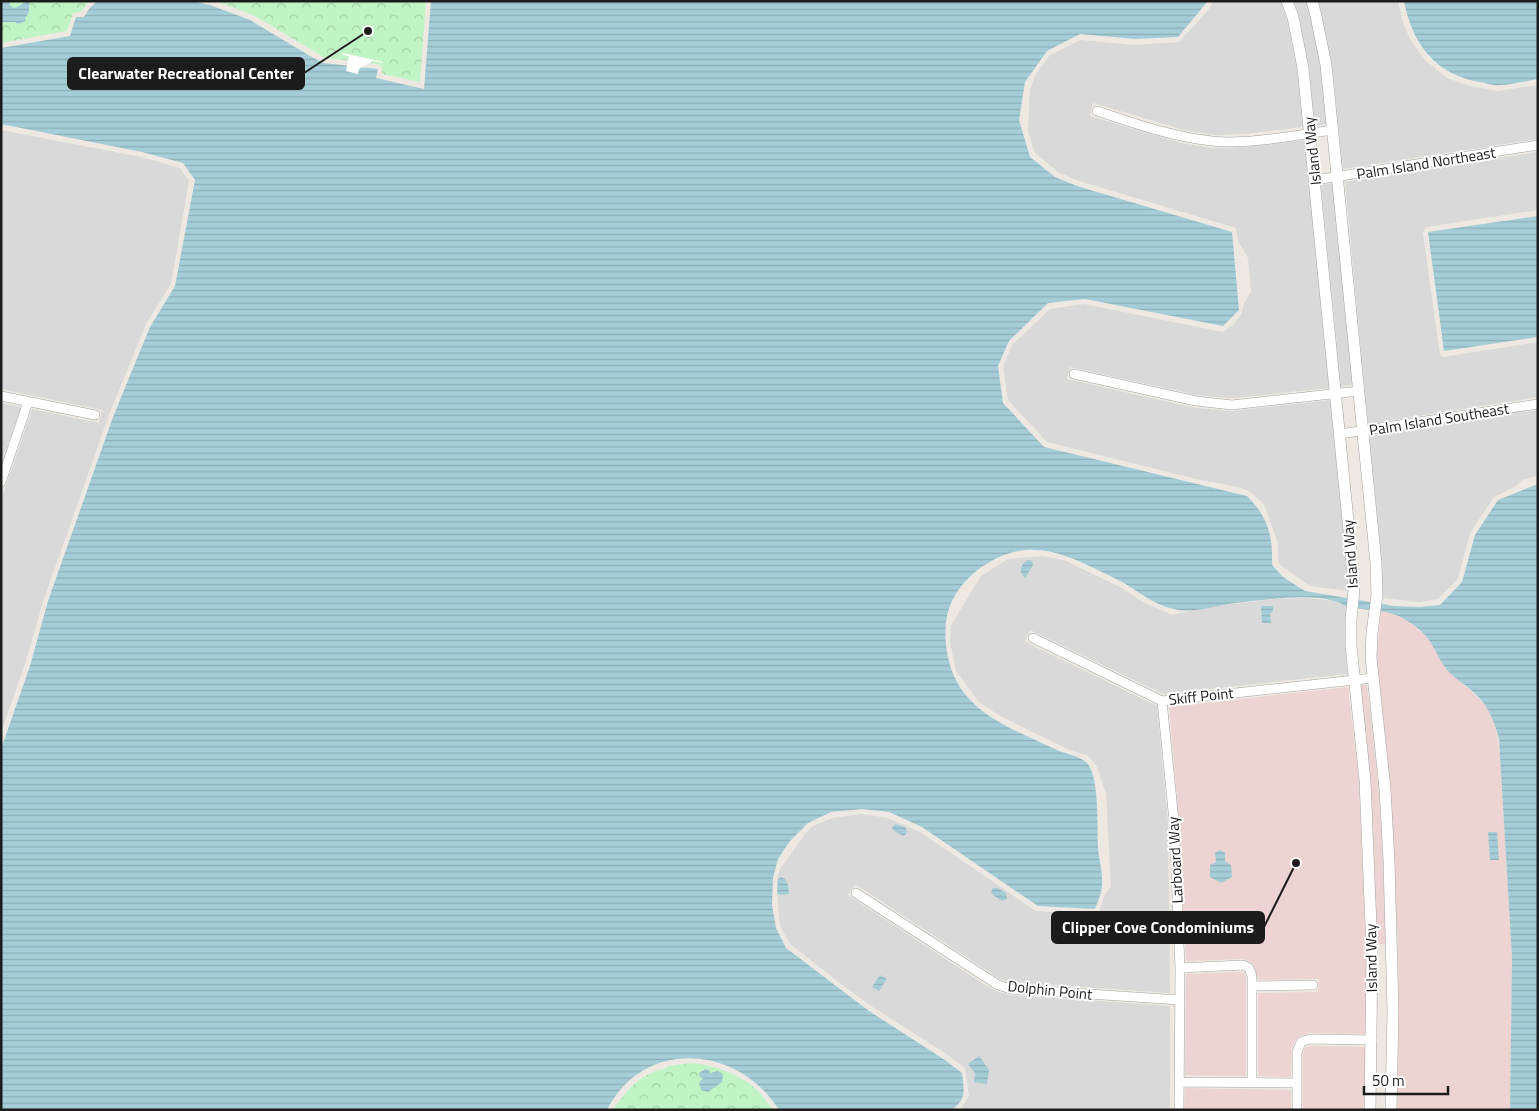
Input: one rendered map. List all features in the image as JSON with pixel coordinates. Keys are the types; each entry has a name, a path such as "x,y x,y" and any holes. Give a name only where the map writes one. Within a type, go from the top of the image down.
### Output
{"street":[{"name":"Island Way","path":"1287,1 1293,18 1303,68 1354,591 1350,646 1365,780 1372,951 1370,1110"},
{"name":"Island Way","path":"1312,1 1326,65 1376,563 1377,595 1371,657 1385,790 1392,950 1391,1110"},
{"path":"1097,111 1182,136 1213,141 1244,141 1333,130"},
{"name":"Palm Island Northeast","path":"1315,180 1538,145"},
{"path":"1074,374 1196,401 1232,405 1359,391"},
{"path":"1,396 95,415"},
{"path":"1,482 28,402"},
{"name":"Palm Island Southeast","path":"1340,434 1538,404"},
{"name":"Skiff Point","path":"1033,638 1162,701 1373,678"},
{"name":"Larboard Way","path":"1162,701 1174,821 1180,968 1178,1110"},
{"name":"Dolphin Point","path":"856,892 998,985 1010,988 1180,1000"},
{"path":"1372,951 1392,950"},
{"path":"1180,968 1243,965 1249,968 1252,976 1252,1083"},
{"path":"1252,986 1313,986"},
{"path":"1297,1110 1297,1052 1301,1042 1310,1039 1372,1040"},
{"path":"1179,1082 1297,1084"}],"shaded area":[{"path":"1213,1 1281,1 1287,20 1297,70 1303,127 1244,134 1214,135 1184,130 1093,103 1090,116 1181,143 1212,148 1245,147 1305,140 1329,388 1232,398 1197,395 1070,367 1067,379 1195,408 1231,411 1331,400 1347,562 1348,591 1310,586 1280,565 1278,562 1278,544 1264,504 1249,491 1047,442 1008,400 1003,366 1013,344 1050,309 1084,304 1223,332 1234,324 1242,313 1243,306 1251,291 1248,258 1238,241 1236,228 1079,181 1058,172 1035,153 1028,132 1030,89 1036,74 1050,55 1080,40 1134,45 1179,42 1209,9"},
{"path":"1294,1 1306,1 1311,18 1321,67 1327,124 1315,126 1309,67 1299,16"},
{"path":"1318,1 1398,1 1403,23 1410,39 1425,60 1447,78 1470,86 1498,91 1538,85 1538,139 1343,169 1332,64"},
{"path":"1,130 141,157 180,168 189,181 171,284 146,324 109,415 44,599 25,664 1,733 1,500 32,409 99,423 102,410 1,389"},
{"path":"1538,152 1538,210 1426,227 1423,233 1440,355 1443,357 1538,342 1538,397 1368,424 1345,182"},
{"path":"1333,183 1353,385 1341,386 1321,185"},
{"path":"1,403 21,407 1,464"},
{"path":"1538,410 1538,476 1522,480 1515,487 1494,497 1470,533 1458,579 1438,599 1419,602 1383,598 1382,562 1369,436"},
{"path":"1043,556 1064,560 1122,588 1143,602 1172,615 1207,607 1276,599 1307,598 1334,601 1346,606 1345,641 1347,674 1163,694 1030,630 1025,642 1157,706 1168,822 1170,993 1012,982 1000,979 855,884 848,895 996,991 1010,995 1170,1006 1170,1110 960,1110 969,1096 965,1068 845,987 790,944 780,926 777,879 780,869 805,834 813,826 832,818 862,814 888,818 920,832 1036,911 1095,915 1099,913 1105,894 1111,887 1106,794 1097,767 1088,756 1034,733 1000,716 979,702 956,671 950,642 951,625 981,576 1008,559"},
{"path":"1381,610 1405,619 1424,634 1438,653 1446,669 1482,701 1489,710 1495,724 1500,755 1512,957 1510,1110 1397,1110 1398,944 1390,788 1377,656"},
{"path":"1360,685 1367,685 1379,791 1386,944 1377,944"},
{"path":"1348,687 1359,781 1366,951 1366,1034 1310,1033 1300,1036 1296,1039 1292,1049 1291,1077 1258,1076 1258,993 1318,992 1319,979 1258,980 1254,965 1243,959 1186,961 1179,820 1169,707"},
{"path":"1245,973 1246,978 1246,1076 1185,1075 1186,974"},
{"path":"1311,1046 1366,1047 1364,1110 1303,1110 1303,1053 1305,1048"},
{"path":"1185,1088 1291,1090 1291,1110 1184,1110"}],"green space":[{"path":"1,1 89,1 81,12 73,13 67,31 1,43"},
{"path":"216,1 426,1 420,82 382,74 382,67 378,64 325,58 253,15"},
{"path":"691,1063 718,1068 744,1080 758,1091 773,1110 613,1110 639,1080 669,1066"}],"water":[{"path":"1,1 9,1 10,5 14,8 31,1 26,21 17,24 16,22 1,22"},
{"path":"97,1 191,1 210,5 250,20 324,63 378,69 376,78 424,89 431,1 1208,1 1178,37 1135,39 1080,34 1047,51 1025,82 1019,120 1030,157 1055,177 1077,186 1232,232 1239,310 1223,326 1085,299 1048,303 1009,341 998,366 1003,403 1044,447 1247,496 1260,512 1268,528 1272,565 1283,577 1305,591 1394,606 1419,607 1440,605 1462,582 1475,535 1498,500 1538,484 1538,1110 1510,1110 1512,957 1499,739 1486,706 1477,695 1447,670 1425,635 1411,623 1395,614 1349,607 1323,599 1286,598 1236,603 1197,610 1174,609 1154,602 1124,583 1071,558 1047,551 1023,550 997,558 983,566 965,581 952,601 947,614 945,635 948,657 954,676 963,692 989,716 1022,734 1083,760 1090,768 1096,789 1098,848 1102,880 1101,894 1095,909 1038,906 922,827 889,812 862,809 831,812 808,823 790,841 778,859 773,878 772,905 776,928 786,948 869,1011 962,1073 964,1089 962,1098 952,1110 779,1110 762,1088 740,1072 717,1062 692,1058 667,1061 644,1070 623,1086 607,1110 1,1110 1,749 30,666 48,601 113,417 150,327 175,286 195,180 183,163 142,152 1,124 1,48 70,36 76,17 84,17"},
{"path":"1404,1 1538,1 1538,79 1494,85 1464,78 1451,72 1439,65 1420,44 1413,31"},
{"path":"1538,216 1538,337 1444,351 1428,232"},
{"path":"1028,560 1032,561 1033,565 1025,578 1021,573 1021,569"},
{"path":"1261,606 1273,606 1273,611 1270,614 1271,623 1262,623"},
{"path":"896,824 906,828 907,832 905,835 893,830 892,827"},
{"path":"1488,832 1497,832 1499,860 1490,860"},
{"path":"1220,850 1225,853 1225,861 1231,865 1232,877 1221,883 1210,877 1210,865 1216,862 1215,853"},
{"path":"781,877 785,879 788,885 789,894 777,894 778,879"},
{"path":"993,888 1006,893 1007,899 1002,901 993,895 991,892"},
{"path":"880,975 887,979 879,991 872,987"},
{"path":"979,1056 989,1070 987,1084 974,1082 975,1073 968,1064"},
{"path":"705,1069 709,1070 710,1073 718,1071 723,1075 722,1082 708,1092 701,1090 699,1083 703,1078 700,1077 699,1073"}],"pier":[{"path":"343,53 383,63 373,61 359,69 358,74 346,71 349,56 343,55"}],"place":[{"name":"Clearwater Recreational Center","path":"368,31"},
{"name":"Clipper Cove Condominiums","path":"1296,863"}]}
